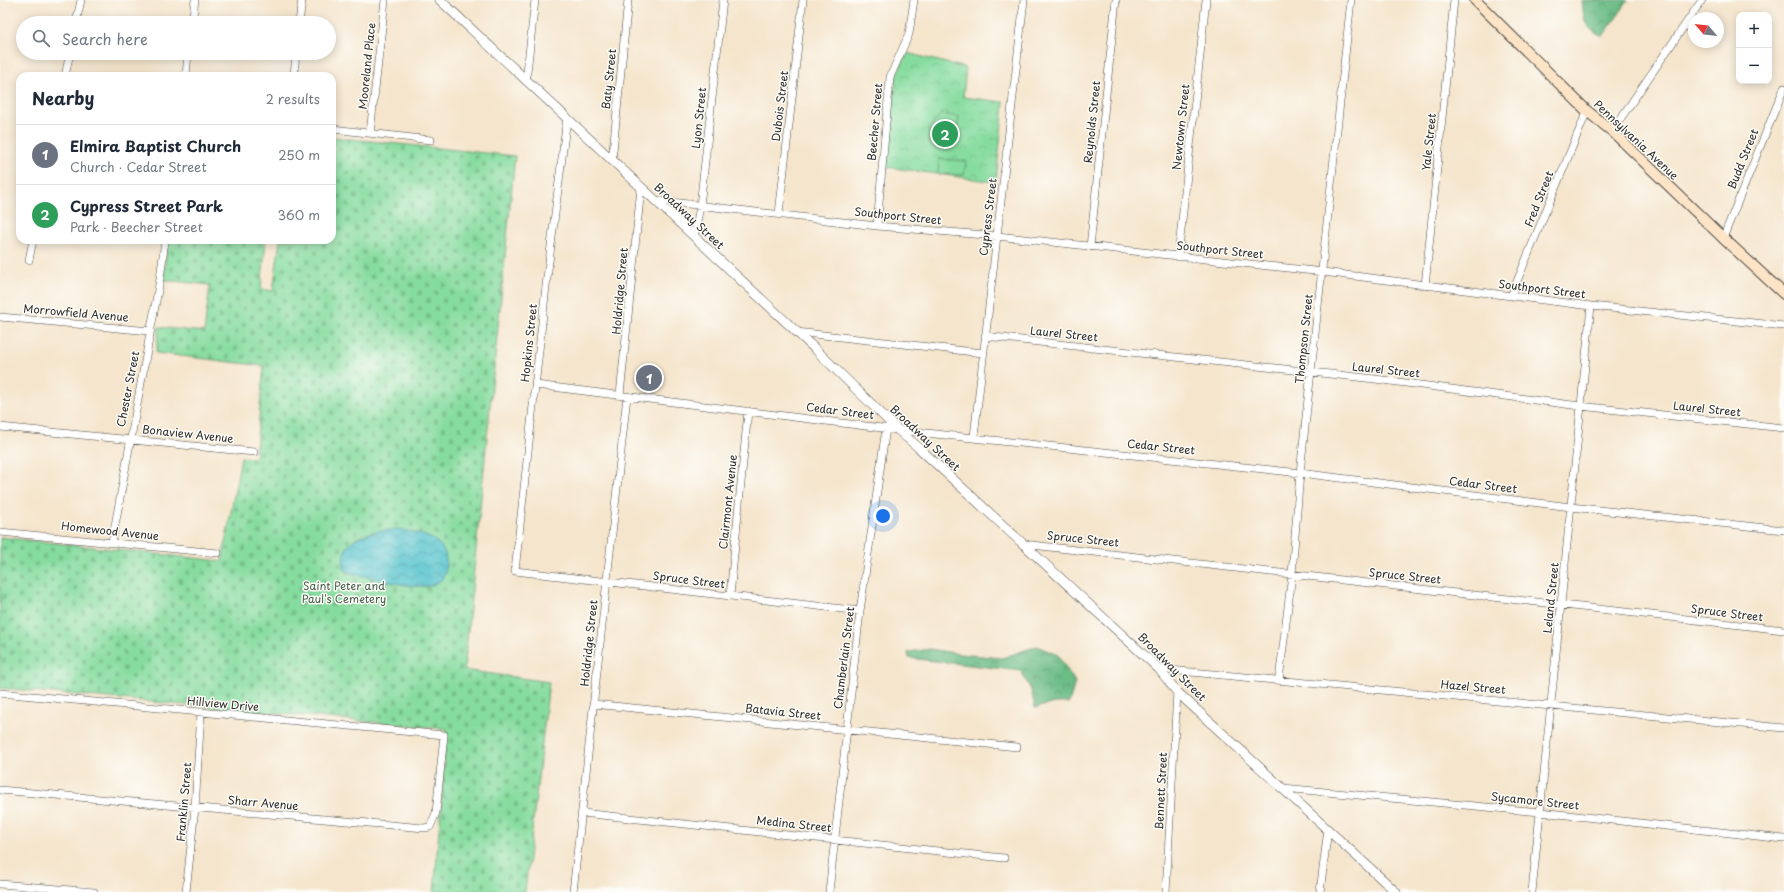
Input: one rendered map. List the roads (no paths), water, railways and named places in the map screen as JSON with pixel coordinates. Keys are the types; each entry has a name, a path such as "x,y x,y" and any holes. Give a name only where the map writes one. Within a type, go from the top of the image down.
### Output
{"main road":[{"name":"Pennsylvania Avenue","path":"1475,0 1587,111 1612,130 1723,238 1784,294"}],"street":[{"path":"78,16 81,0"},
{"path":"193,16 195,0"},
{"path":"300,16 302,0"},
{"name":"Mooreland Place","path":"370,133 385,0"},
{"name":"Broadway Street","path":"440,0 526,81 567,117 898,430 1159,669 1177,692 1396,892"},
{"path":"526,81 535,0"},
{"name":"Baty Street","path":"612,161 628,0"},
{"name":"Lyon Street","path":"694,237 700,206 723,0"},
{"name":"Dubois Street","path":"779,214 804,0"},
{"name":"Beecher Street","path":"877,226 890,77 909,34 914,0"},
{"name":"Cypress Street","path":"974,437 1024,0"},
{"name":"Reynolds Street","path":"1090,247 1116,0"},
{"name":"Newtown Street","path":"1178,257 1206,0"},
{"name":"Thompson Street","path":"1279,680 1292,574 1300,473 1351,0"},
{"name":"Yale Street","path":"1425,286 1454,0"},
{"path":"1612,130 1702,0"},
{"path":"66,72 68,60"},
{"path":"186,72 187,60"},
{"path":"294,72 295,60"},
{"name":"Budd Street","path":"1723,238 1784,88"},
{"name":"Fred Street","path":"1511,296 1587,111"},
{"name":"Hopkins Street","path":"515,571 546,286 567,117"},
{"path":"336,129 431,140"},
{"name":"Holdridge Street","path":"573,892 607,581 641,188"},
{"name":"Southport Street","path":"654,200 877,226 997,236 1322,272 1591,306 1784,326"},
{"path":"29,260 32,244"},
{"name":"Chester Street","path":"112,542 160,279 164,244"},
{"name":"Leland Street","path":"1532,892 1591,306"},
{"name":"Morrowfield Avenue","path":"0,318 150,331"},
{"path":"796,332 983,354"},
{"name":"Laurel Street","path":"985,336 1376,379 1580,406 1784,428"},
{"name":"Cedar Street","path":"536,385 748,410 898,430 1300,473 1571,507 1784,530"},
{"name":"Clairmont Avenue","path":"730,596 748,410"},
{"name":"Bonaview Avenue","path":"0,427 254,452"},
{"name":"Chamberlain Street","path":"829,892 860,611 886,428"},
{"name":"Homewood Avenue","path":"0,532 218,553"},
{"name":"Spruce Street","path":"1023,544 1784,630"},
{"name":"Spruce Street","path":"515,571 860,611"},
{"name":"Hazel Street","path":"1159,669 1784,728"},
{"name":"Bennett Street","path":"1166,892 1177,692"},
{"name":"Hillview Drive","path":"0,693 444,735"},
{"name":"Batavia Street","path":"594,704 1017,747"},
{"name":"Franklin Street","path":"186,892 195,808 202,713"},
{"name":"Sharr Avenue","path":"0,790 424,828 430,827 436,813 444,735"},
{"name":"Sycamore Street","path":"1283,788 1540,812 1784,839"},
{"name":"Medina Street","path":"582,813 1004,858"},
{"path":"1320,892 1328,830"},
{"path":"0,884 77,892 94,892"}],"water":[{"path":"400,529 425,536 439,543 446,557 446,569 443,577 438,583 428,586 407,585 351,573 345,570 343,558 346,549 351,542 369,533"}],"place":[{"name":"Cypress Street Park","path":"945,134"},
{"name":"Elmira Baptist Church","path":"649,378"}],"park label":[{"name":"Saint Peter and Paul's Cemetery","path":"344,592"}]}
